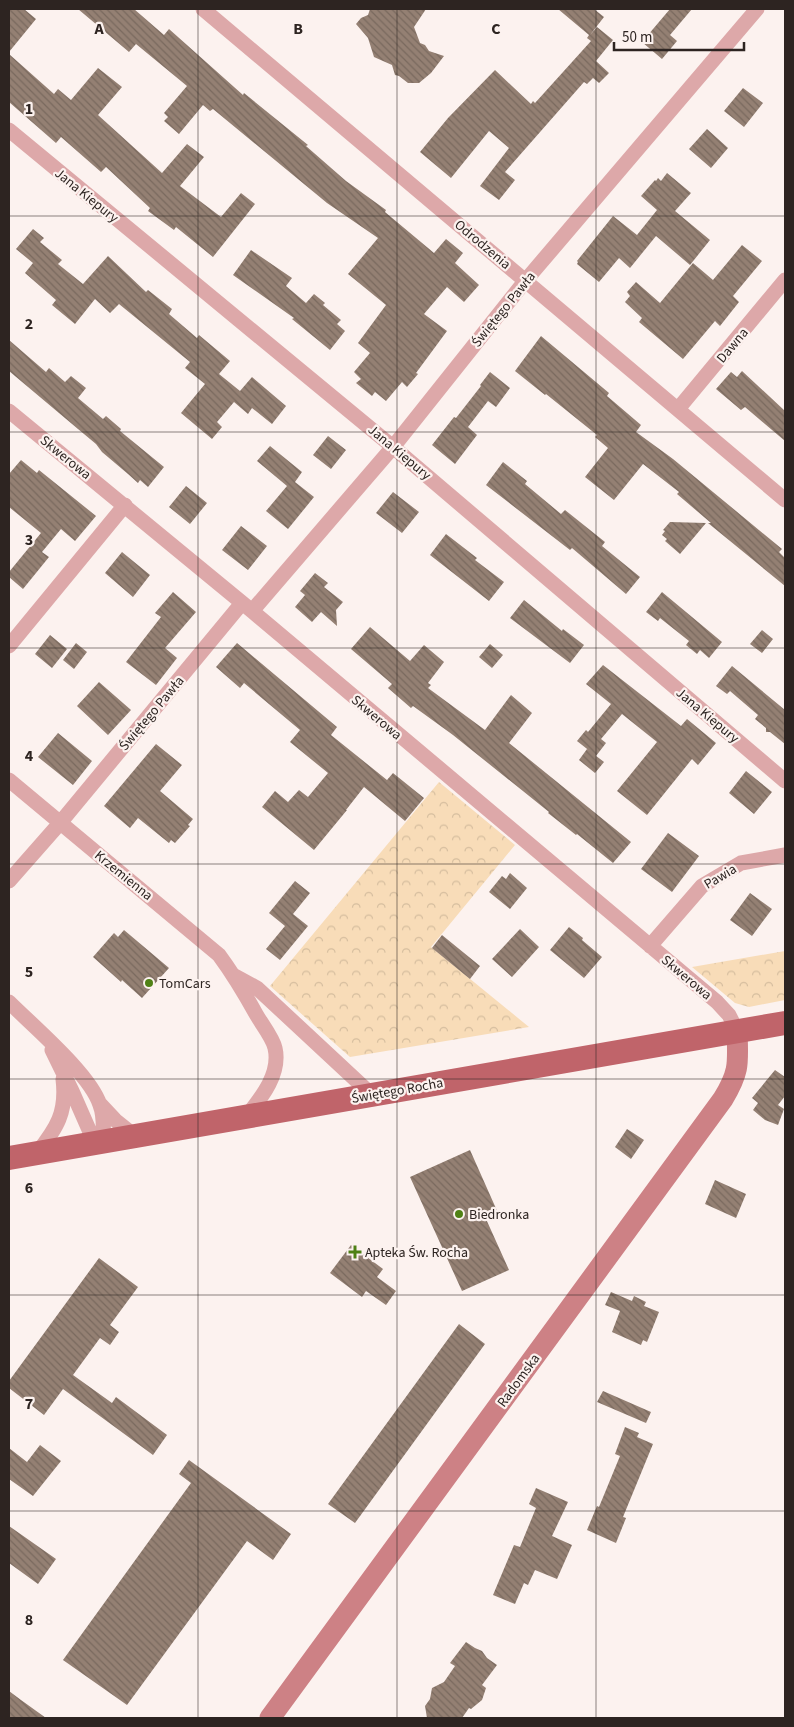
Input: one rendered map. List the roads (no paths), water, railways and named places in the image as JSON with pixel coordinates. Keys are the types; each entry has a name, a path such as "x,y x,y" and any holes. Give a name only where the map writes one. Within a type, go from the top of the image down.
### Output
{"main road":[{"name":"Świętego Rocha","path":"9,1158 785,1023"}],"street":[{"name":"Odrodzenia","path":"203,9 785,500"},
{"name":"Świętego Pawła","path":"9,881 247,607 393,447 526,280 752,11"},
{"name":"Jana Kiepury","path":"9,130 393,447 785,781"},
{"name":"Dawna","path":"678,409 785,280"},
{"name":"Skwerowa","path":"9,410 247,607 717,1002 729,1015 737,1031"},
{"path":"9,646 125,505"},
{"name":"Krzemienna","path":"9,780 219,955 234,976 275,1047 276,1064 270,1082 261,1099 246,1117"},
{"name":"Pawia","path":"650,946 702,886 741,863 785,854"},
{"name":"Krzemienna","path":"234,976 257,988 372,1095"},
{"path":"9,1002 82,1076 100,1104 114,1120 135,1136"},
{"name":"Radomska","path":"270,1718 723,1099 733,1083 738,1066 737,1031"},
{"path":"45,1038 62,1070 90,1132 100,1143"},
{"path":"37,1154 60,1121 63,1110 64,1087 62,1070"},
{"path":"100,1104 103,1117 100,1143"}],"place":[{"name":"TomCars","path":"149,983"},
{"name":"Biedronka","path":"459,1214"},
{"name":"Apteka Św. Rocha","path":"355,1252"}]}
